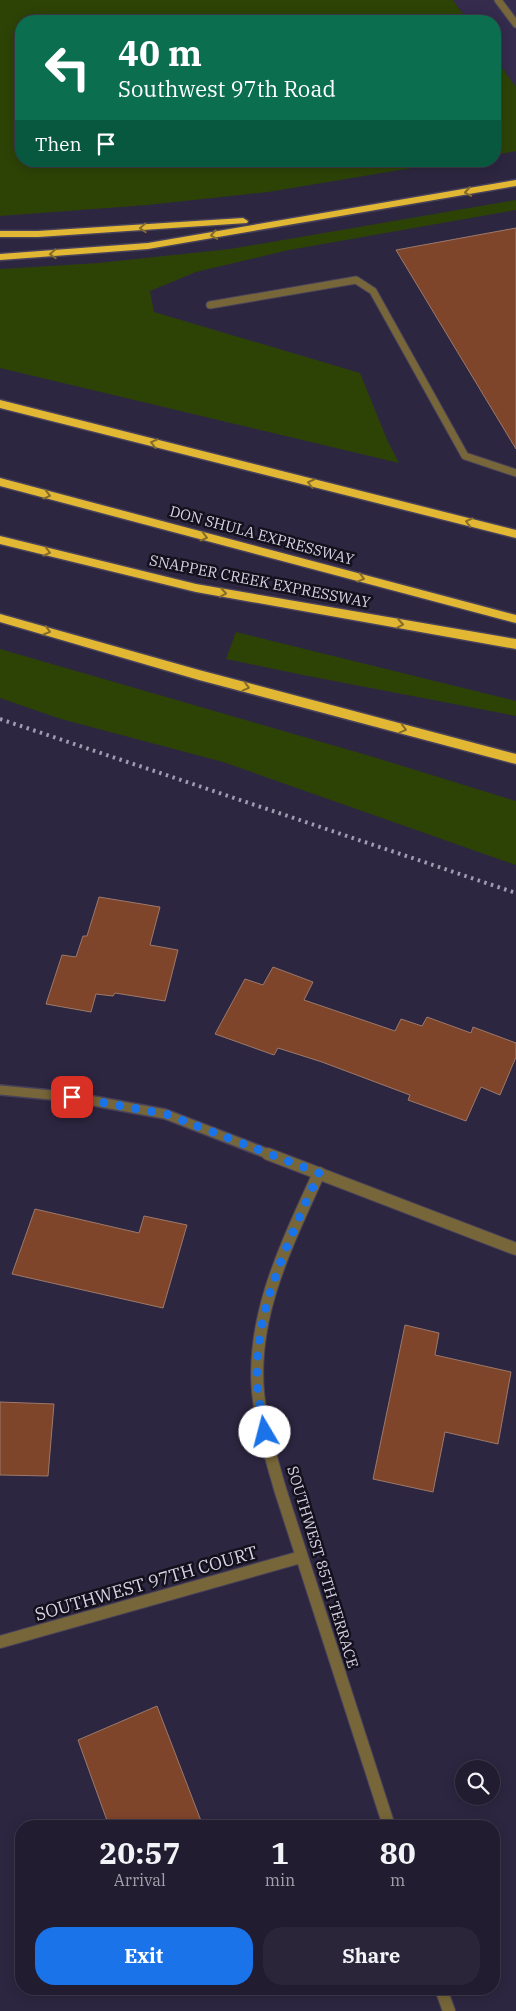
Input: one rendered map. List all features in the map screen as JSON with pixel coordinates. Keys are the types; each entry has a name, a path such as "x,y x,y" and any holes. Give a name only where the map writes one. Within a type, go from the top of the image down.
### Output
{"highway":[{"path":"0,257 148,246 516,184"},
{"path":"0,234 38,234 148,228 331,215"},
{"path":"0,404 516,534"},
{"name":"DON SHULA EXPRESSWAY","path":"0,482 516,619"},
{"name":"SNAPPER CREEK EXPRESSWAY","path":"0,540 196,588 516,644"},
{"path":"0,618 208,677 516,759"}],"street":[{"path":"498,0 516,24"},
{"path":"210,305 356,280 373,291 465,456 516,473"},
{"path":"0,1090 72,1097 166,1114 516,1249"},
{"name":"SOUTHWEST 85TH TERRACE","path":"319,1173 278,1266 258,1347 257,1378 265,1432 301,1557 387,1820"},
{"name":"SOUTHWEST 97TH COURT","path":"0,1642 301,1557"},
{"path":"444,1995 449,2011"}],"shaded area":[{"path":"453,0 516,0 516,87 501,66 501,15 464,15"}],"green space":[{"path":"0,0 453,0 464,15 15,15 15,167 418,167 268,192 147,205 0,216"},
{"path":"501,66 516,87 516,151 501,154"},
{"path":"516,200 516,210 289,250 196,272 150,291 154,312 360,373 388,442 399,463 0,368 0,269 98,263 230,249"},
{"path":"236,632 516,701 516,716 226,659"},
{"path":"0,649 370,756 516,801 516,865 223,762 61,719 0,698"}],"building":[{"path":"516,228 516,449 396,250"},
{"path":"99,897 160,907 150,945 178,950 165,1001 115,993 113,996 96,994 91,1012 46,1004 62,955 76,957 83,936 87,936"},
{"path":"273,967 313,982 304,1000 395,1031 401,1019 422,1026 427,1017 471,1033 473,1027 516,1043 516,1057 500,1095 481,1087 466,1121 408,1100 410,1095 322,1062 278,1048 274,1055 215,1034 245,979 263,985"},
{"path":"35,1209 139,1233 144,1216 187,1225 163,1308 12,1274"},
{"path":"405,1325 439,1333 435,1355 511,1372 498,1444 445,1432 433,1492 373,1479"},
{"path":"0,1402 54,1404 48,1476 0,1475"},
{"path":"157,1706 201,1820 107,1820 78,1740"}],"railway":[{"path":"0,719 516,893"}],"route":[{"path":"72,1097 166,1114 319,1173 278,1266 258,1347 257,1378 265,1432"}]}
